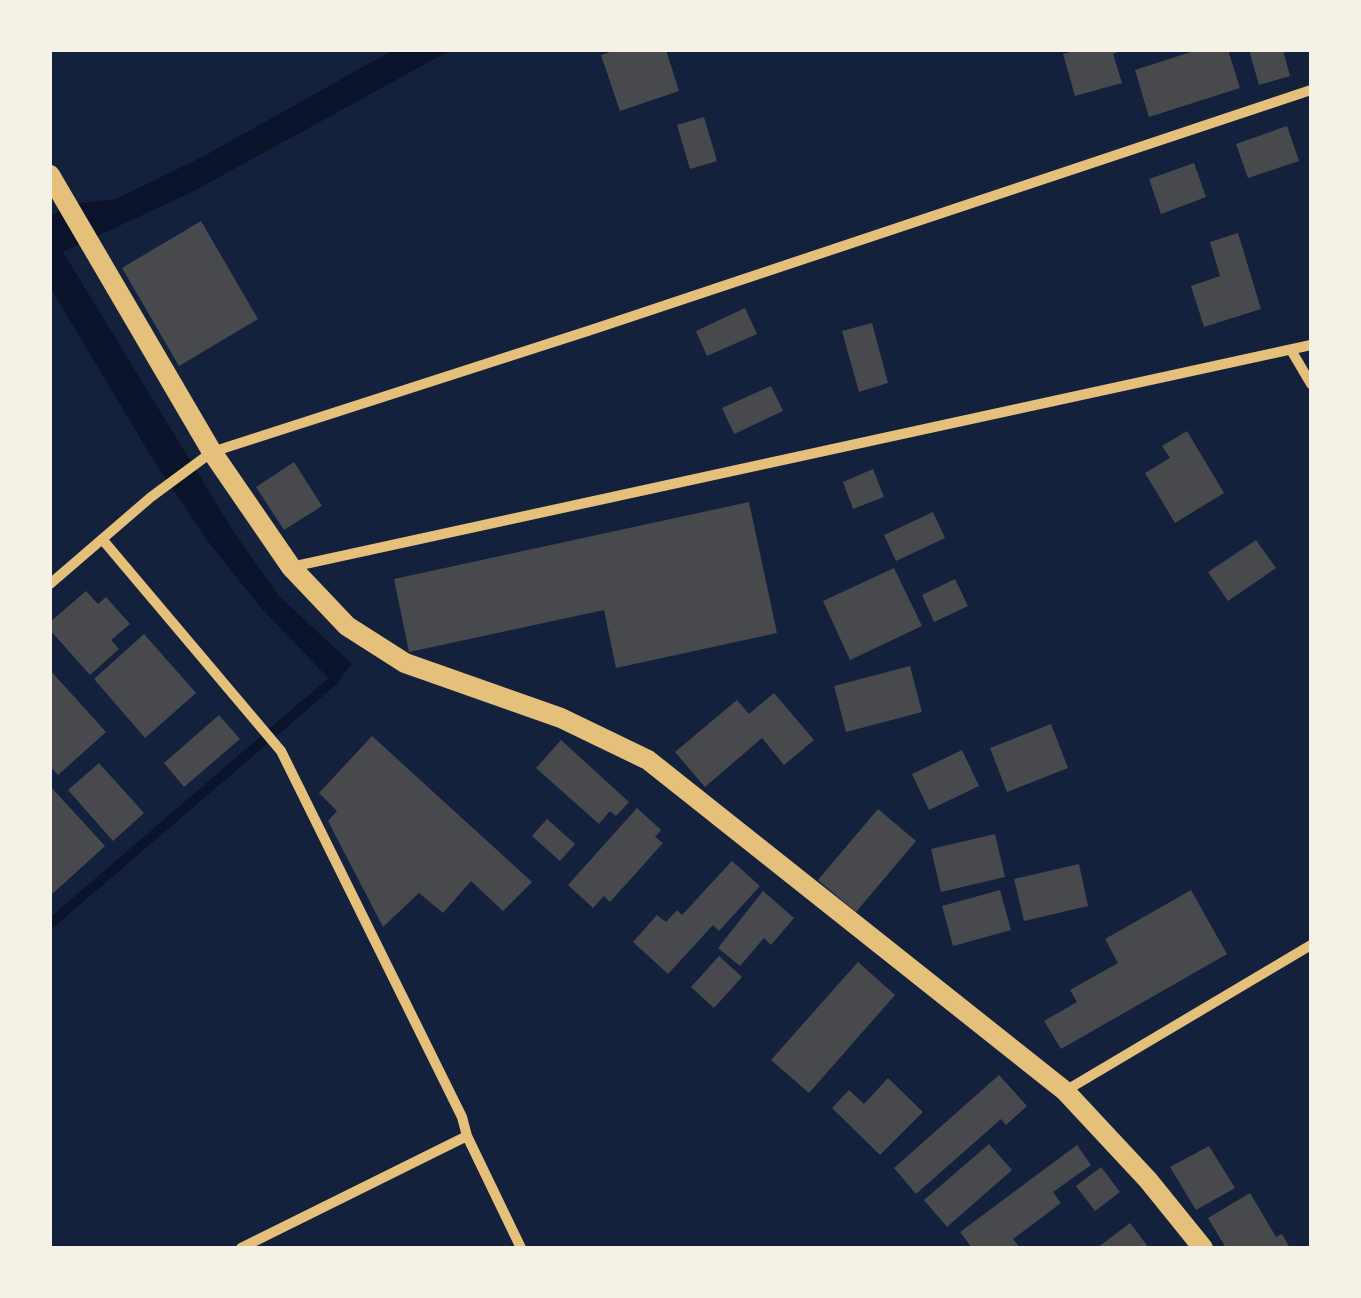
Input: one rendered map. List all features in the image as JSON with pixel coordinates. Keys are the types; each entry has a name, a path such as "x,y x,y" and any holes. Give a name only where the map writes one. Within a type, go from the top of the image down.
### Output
{"main road":[{"path":"50,175 212,452 290,568 347,626 406,663 561,718 648,760 1066,1091 1204,1248"}],"street":[{"path":"50,584 151,497 212,452 1311,90"},
{"path":"290,568 1311,346"},
{"path":"1290,350 1311,384"},
{"path":"102,539 277,746 454,1100 467,1136 521,1248"},
{"path":"1066,1091 1311,945"},
{"path":"241,1248 467,1136"}],"water":[{"path":"393,50 451,50 190,193 63,252 235,534 279,596 352,664 335,685 261,608 207,540 152,458 50,287 50,217 71,204 116,199 206,155"}],"building":[{"path":"616,50 666,50 679,91 620,111 601,55"},
{"path":"1076,50 1122,50 1113,54 1122,83 1075,96 1063,54"},
{"path":"1197,50 1228,50 1240,88 1149,117 1135,70"},
{"path":"1249,50 1283,50 1290,76 1259,85"},
{"path":"704,117 717,161 690,169 677,125"},
{"path":"1287,126 1299,161 1248,178 1236,144"},
{"path":"1194,163 1206,197 1161,214 1149,179"},
{"path":"201,221 258,319 179,366 122,268"},
{"path":"1238,233 1261,309 1204,327 1191,286 1220,276 1210,242"},
{"path":"745,308 757,334 707,356 696,331"},
{"path":"872,323 888,383 859,392 842,331"},
{"path":"771,386 783,411 734,434 722,408"},
{"path":"1187,431 1224,493 1175,523 1145,473 1170,458 1162,446"},
{"path":"294,462 322,506 284,530 256,487"},
{"path":"873,469 884,497 853,509 843,482"},
{"path":"749,502 777,633 616,668 604,610 409,652 394,579"},
{"path":"933,512 945,538 896,561 884,535"},
{"path":"1256,540 1276,568 1228,601 1208,572"},
{"path":"894,568 922,626 850,660 823,601"},
{"path":"955,579 968,606 934,622 922,595"},
{"path":"86,591 98,604 106,597 130,624 111,640 119,649 90,675 50,630 50,622"},
{"path":"144,634 196,693 145,738 94,679"},
{"path":"910,666 922,712 846,732 834,686"},
{"path":"50,670 106,732 58,775 50,766"},
{"path":"774,693 814,740 784,765 762,738 705,787 675,752 737,700 749,714"},
{"path":"219,715 240,739 184,787 164,763"},
{"path":"1051,724 1068,768 1007,792 990,748"},
{"path":"372,736 532,882 503,911 471,881 443,913 419,893 383,927 328,821 337,811 319,793"},
{"path":"561,740 629,802 616,816 610,811 599,824 536,768"},
{"path":"962,750 979,786 929,810 912,774"},
{"path":"99,763 144,813 113,841 68,790"},
{"path":"50,786 105,846 50,896"},
{"path":"637,808 661,830 655,837 663,843 610,902 604,896 593,908 568,885"},
{"path":"878,809 916,841 856,912 818,880"},
{"path":"547,819 575,844 560,861 532,836"},
{"path":"995,834 1005,877 941,892 931,849"},
{"path":"732,861 760,886 719,931 713,925 668,974 633,942 657,915 666,922 677,910 682,915"},
{"path":"1079,864 1088,906 1024,921 1014,879"},
{"path":"1000,890 1011,930 953,946 942,906"},
{"path":"1191,890 1227,954 1061,1049 1044,1021 1077,1002 1070,990 1118,963 1105,939"},
{"path":"763,891 794,918 771,945 764,938 740,966 718,948"},
{"path":"719,956 742,977 714,1008 691,987"},
{"path":"858,962 895,995 809,1093 771,1060"},
{"path":"999,1075 1027,1106 1006,1125 1001,1119 916,1194 894,1168"},
{"path":"888,1078 923,1112 880,1155 832,1108 849,1090 864,1104"},
{"path":"989,1144 1012,1170 947,1227 924,1200"},
{"path":"1077,1145 1091,1165 1053,1192 1061,1203 1013,1239 1020,1248 972,1248 960,1232"},
{"path":"1209,1146 1235,1188 1196,1210 1170,1167"},
{"path":"1101,1167 1120,1192 1095,1211 1076,1186"},
{"path":"1250,1193 1276,1237 1282,1234 1290,1248 1226,1248 1208,1218"},
{"path":"1130,1223 1149,1248 1097,1248"}],"waterway":[{"path":"50,924 335,679"}]}
